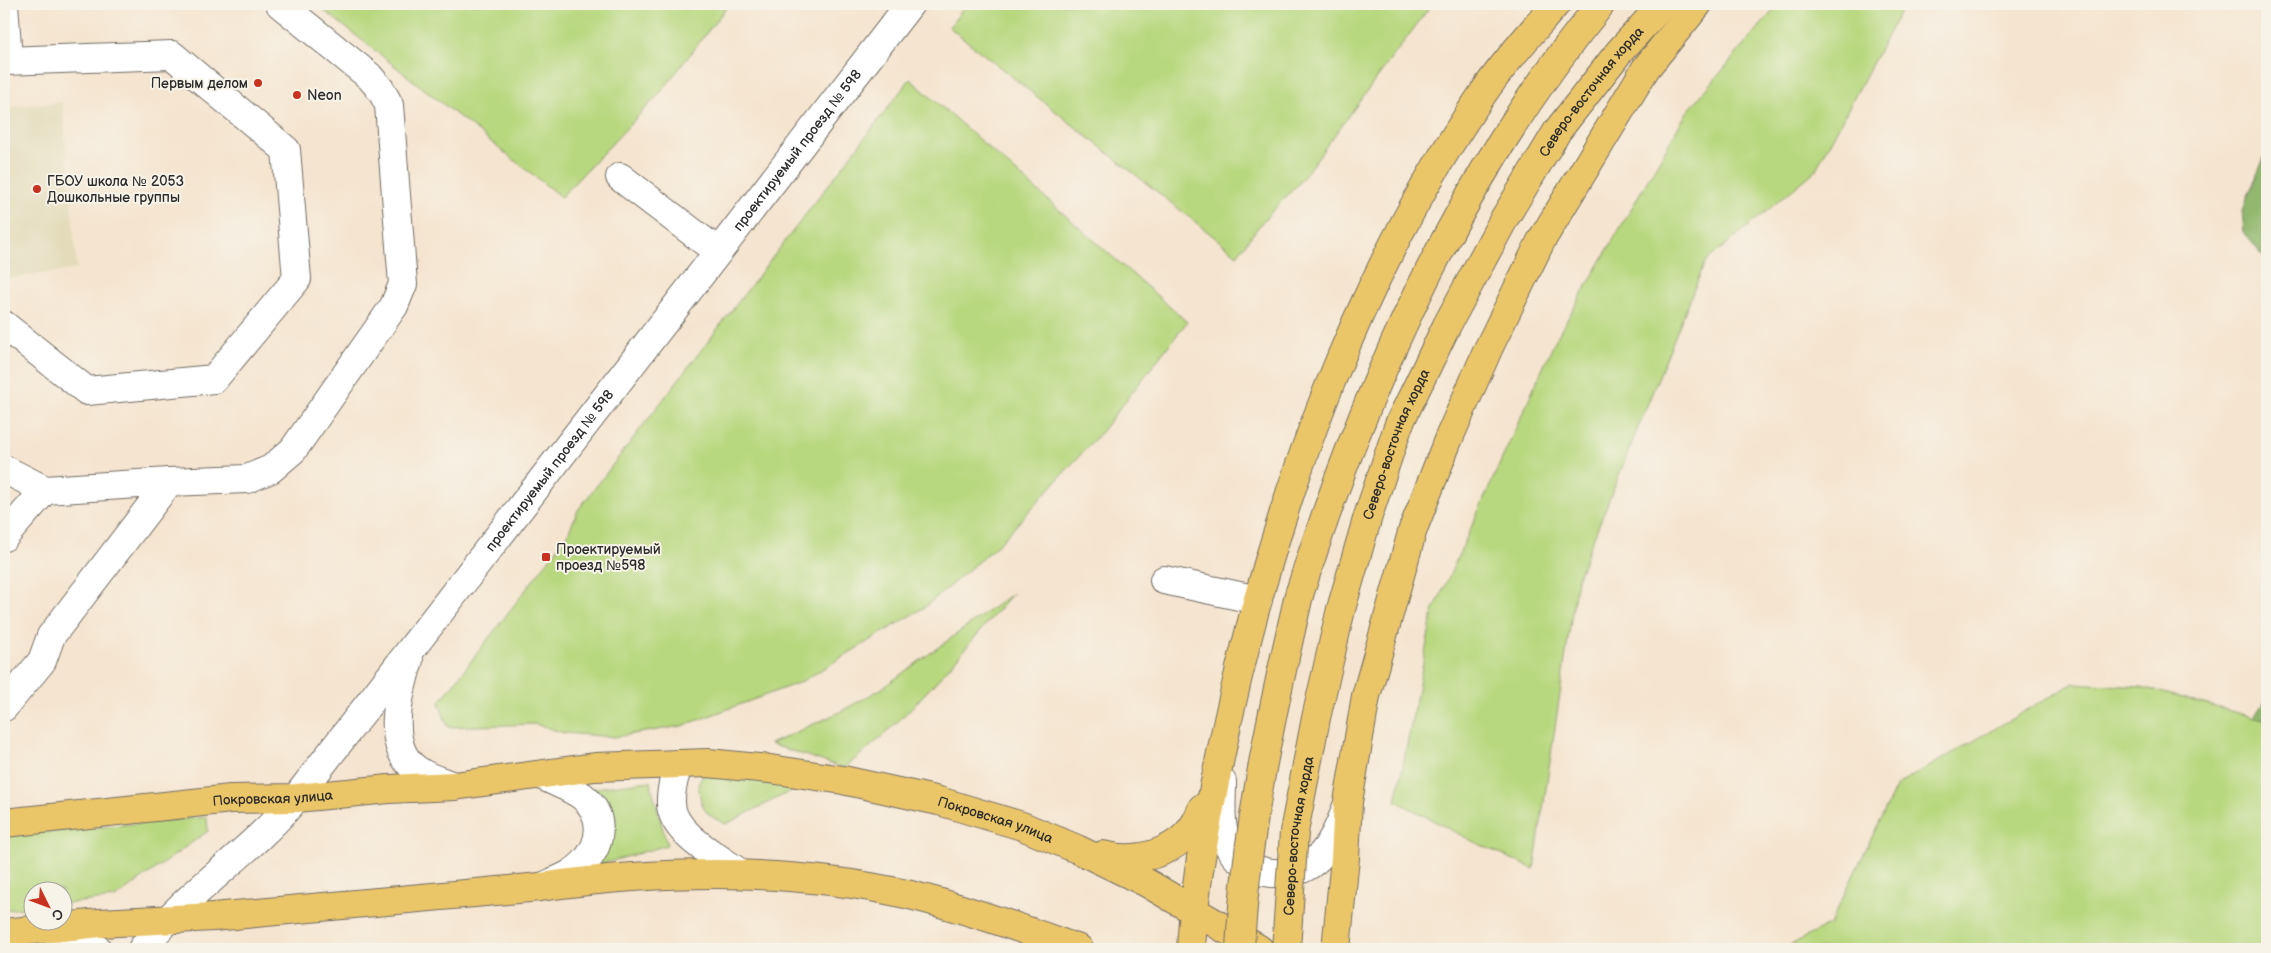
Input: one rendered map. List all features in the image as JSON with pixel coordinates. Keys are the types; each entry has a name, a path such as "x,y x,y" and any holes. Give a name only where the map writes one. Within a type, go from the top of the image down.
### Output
{"main road":[{"path":"1191,949 1203,837 1245,644 1280,525 1324,397 1370,293 1441,158 1485,90 1556,4"},
{"path":"1240,949 1241,917 1254,818 1277,690 1299,595 1326,508 1411,308 1472,192 1524,107 1600,4"},
{"name":"Северо-восточная хорда","path":"1286,949 1294,832 1316,718 1340,609 1368,516 1399,424 1452,317 1504,219 1558,130 1619,52 1664,4"},
{"path":"1336,949 1345,858 1348,802 1366,696 1413,529 1448,440 1488,347 1542,240 1646,68 1698,4"},
{"path":"1077,849 1118,859 1145,858 1179,842 1200,816 1222,751"},
{"name":"Покровская улица","path":"4,823 232,799 296,798 389,789 454,786 595,767 708,763 842,780 938,801 1022,826 1077,849 1148,884 1259,949"},
{"path":"72,927 540,888 588,880 740,873 834,881 906,894 992,919 1079,949"},
{"path":"5,935 38,930"}],"street":[{"path":"4,4 6,60 172,55 286,150 297,278 214,379 87,391 4,325"},
{"path":"4,469 45,490 247,479 271,469 294,450 394,306 403,284 388,106 381,90 369,76 280,4"},
{"name":"проектируемый проезд № 598","path":"142,949 168,920 264,833 296,798 349,731 416,640 910,4"},
{"path":"620,177 718,251"},
{"path":"4,707 42,661 51,636 169,482"},
{"path":"4,537 45,490"},
{"path":"1164,580 1258,600"},
{"path":"416,640 397,705 399,742 408,759 421,773 454,786"},
{"path":"1222,751 1222,824 1230,849 1242,863 1258,870 1279,874 1297,872 1317,860 1328,848 1336,834 1348,802"},
{"path":"678,764 670,804 678,824 695,842 740,873"},
{"path":"540,888 561,879 584,863 597,844 599,833 596,814 586,800 573,790 541,775"},
{"path":"50,930 78,936 97,949"}],"shaded area":[{"name":"ГБОУ школа № 2053 Дошкольные группы","path":"62,102 77,269 4,279 4,108"}],"green space":[{"path":"316,4 729,4 661,92 561,197"},
{"path":"967,4 1432,4 1298,184 1262,222 1237,255 949,27"},
{"path":"1779,4 1904,4 1815,171 1705,262 1577,579 1534,869 1474,842 1396,801 1433,612 1556,339 1687,112"},
{"path":"910,79 1187,322 1102,431 1000,543 925,607 801,682 682,726 614,737 564,733 535,724 448,727 439,703 567,536 578,510"},
{"path":"2267,151 2267,262 2244,232 2242,210"},
{"path":"1013,593 912,707 868,749 844,768 770,744 838,713 881,689"},
{"path":"2074,683 2142,687 2267,721 2267,949 1783,949 1830,924 1897,785"},
{"path":"2267,697 2267,721 2254,717"},
{"path":"708,768 809,782 726,824 712,817 702,805 698,784"},
{"path":"650,781 667,845 595,866 587,789"},
{"path":"207,817 208,831 115,898 72,903 72,880 22,880 22,908 4,910 4,836"}],"place":[{"name":"Первым делом","path":"258,83"},
{"name":"Neon","path":"297,95"},
{"name":"ГБОУ школа № 2053 Дошкольные группы","path":"37,189"},
{"name":"Проектируемый проезд №598","path":"546,557"}]}
